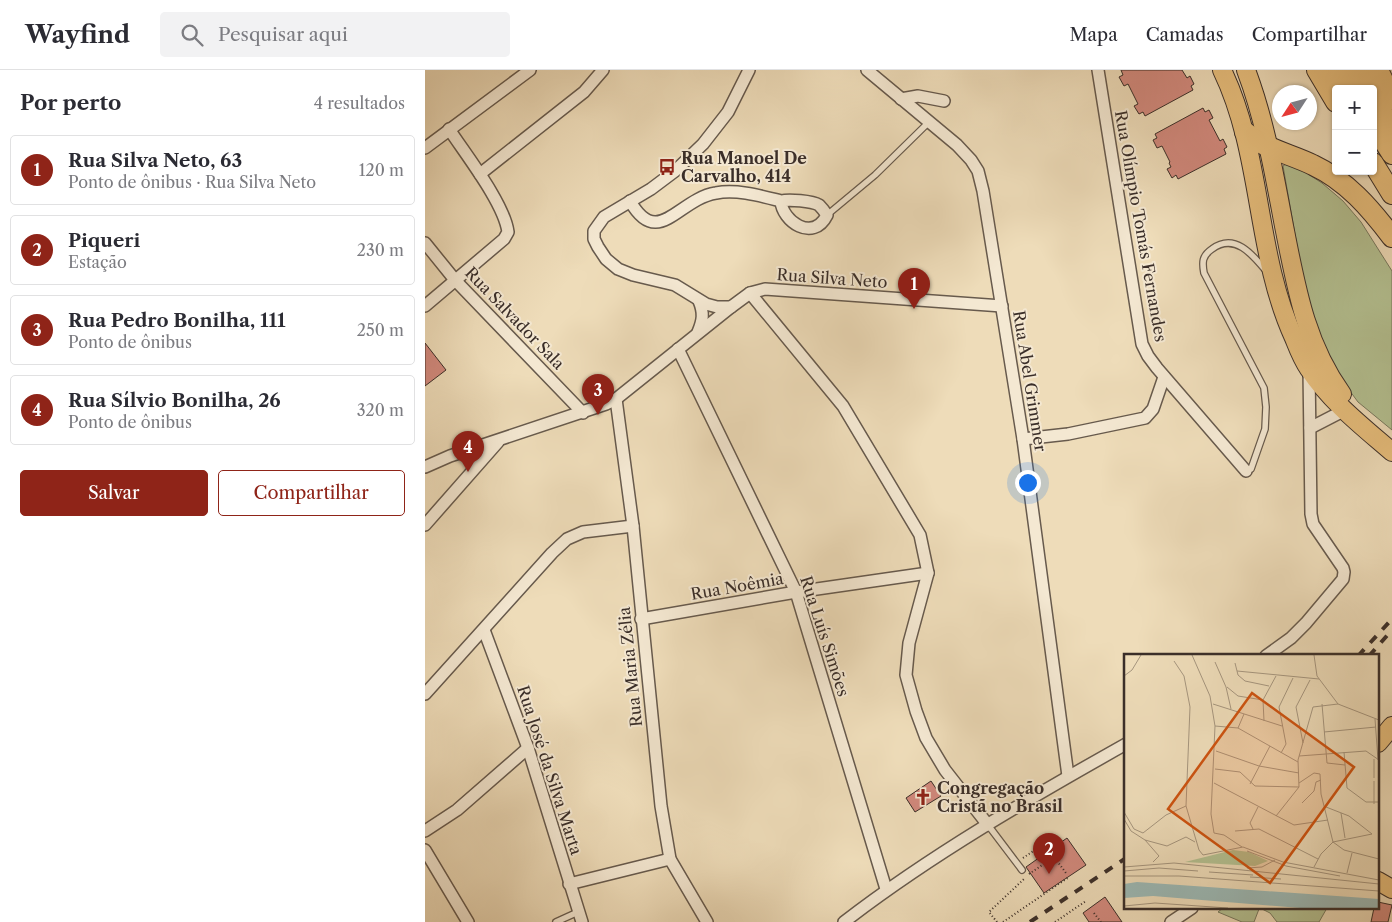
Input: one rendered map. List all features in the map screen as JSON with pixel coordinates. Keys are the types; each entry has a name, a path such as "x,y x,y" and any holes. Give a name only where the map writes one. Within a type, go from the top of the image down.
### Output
{"highway":[{"path":"1317,70 1332,95"},
{"path":"1338,70 1348,85"},
{"path":"1357,70 1366,85"},
{"path":"1378,70 1392,98"},
{"path":"1386,70 1392,79"},
{"path":"1377,104 1392,129"},
{"path":"1377,130 1392,154"},
{"path":"1245,132 1251,138 1313,165 1337,178 1355,193 1392,237"},
{"path":"1377,170 1392,194"}],"main road":[{"path":"1222,70 1245,132 1272,279 1287,324 1309,369 1343,411 1392,452"},
{"path":"1246,70 1269,147 1294,276 1308,332 1323,363 1346,399 1392,440"},
{"path":"1379,742 1392,726"},
{"path":"1379,882 1392,888"}],"street":[{"path":"425,148 530,70"},
{"path":"480,174 585,92 603,70"},
{"path":"731,307 712,306 675,285 633,275 618,268 606,259 598,247 594,231 597,224 604,217 651,189 675,171 703,144 729,112 749,70"},
{"name":"Rua Abel Grimmer","path":"867,70 957,145 978,171 983,191 1023,439 1068,776"},
{"name":"Rua Olímpio Tomás Fernandes","path":"1098,70 1141,338 1148,356 1246,471"},
{"path":"901,99 918,96 944,101"},
{"path":"425,306 504,238 508,232 497,203 480,174 449,129"},
{"path":"630,201 642,218 649,222 657,223 694,200 716,193 737,192 781,201 814,203 822,208 827,215 824,221 817,226 812,229 805,229 789,216 783,208 781,201"},
{"name":"Rua Salvador Sala","path":"425,244 455,280 583,413"},
{"name":"Rua Silva Neto","path":"750,293 773,290 1002,306"},
{"path":"425,467 450,456 583,413 616,399 750,293 843,406 920,535 928,573 909,643 906,675 926,738 945,770 988,825"},
{"path":"697,334 703,314 699,300"},
{"name":"Rua Luís Simões","path":"678,349 796,592 886,889"},
{"path":"1269,654 1291,638 1306,623 1343,579 1344,572 1313,524 1311,514 1309,369"},
{"path":"1023,439 1069,434 1145,418 1151,413 1165,377"},
{"name":"Rua Maria Zélia","path":"616,399 633,526 661,806 670,859 707,922"},
{"path":"1311,428 1343,411"},
{"path":"425,525 499,440"},
{"path":"425,694 552,553 567,539 583,532 633,526"},
{"name":"Rua Noêmia","path":"641,619 796,592 928,573"},
{"name":"Rua José da Silva Marta","path":"484,630 528,748 580,917"},
{"path":"843,922 886,889 1068,776 1124,745"},
{"path":"425,831 457,810 528,748"},
{"path":"425,850 468,922"},
{"path":"569,884 670,859"},
{"path":"1171,922 1189,910"}],"lane":[{"path":"827,215 852,196 929,122"},
{"path":"1246,471 1251,469 1265,428 1266,407 1264,388 1204,273 1203,257 1214,247 1223,243 1231,243 1253,256 1272,279"},
{"path":"988,825 1022,870"},
{"path":"555,922 580,917"}],"path":[{"path":"1017,863 1045,844 1066,873"},
{"path":"997,922 989,912 1027,876 1054,857"},
{"path":"1003,922 1069,877"},
{"path":"1055,922 1086,901"},
{"path":"1094,913 1101,922"}],"green space":[{"path":"1289,162 1322,183 1343,201 1361,222 1392,271 1392,430 1358,402 1333,368 1308,308 1283,166"},
{"path":"1220,910 1259,910 1254,922 1242,922 1218,912"},
{"path":"1264,910 1326,910 1319,922 1277,922 1270,913"}],"building":[{"path":"1121,70 1182,70 1187,78 1190,76 1194,84 1191,86 1193,90 1145,116 1143,112 1139,114 1134,106 1138,104 1128,84 1124,86 1119,77 1123,75"},
{"path":"1203,108 1205,112 1209,110 1213,118 1209,120 1220,141 1223,139 1227,147 1224,149 1226,154 1178,179 1176,175 1172,178 1167,169 1171,167 1170,162 1162,146 1157,148 1153,140 1157,138 1155,134"},
{"path":"425,343 446,370 425,386"},
{"name":"Congregação Cristã no Brasil","path":"931,781 941,796 915,812 906,798"},
{"path":"1067,838 1086,865 1044,893 1026,867"},
{"path":"1105,897 1122,922 1089,922 1083,913"},
{"path":"1379,902 1392,905 1388,922 1371,922 1374,910 1379,910"}],"railway":[{"path":"1360,654 1392,619"},
{"path":"1371,654 1392,630"},
{"path":"1030,922 1124,859"}],"place":[{"name":"Rua Manoel De Carvalho, 414","path":"667,167"},
{"name":"Rua Silva Neto, 63","path":"914,309"},
{"name":"Rua Pedro Bonilha, 111","path":"598,415"},
{"name":"Rua Sílvio Bonilha, 26","path":"468,472"},
{"name":"Congregação Cristã no Brasil","path":"923,797"},
{"name":"Piqueri","path":"1049,874"}]}
